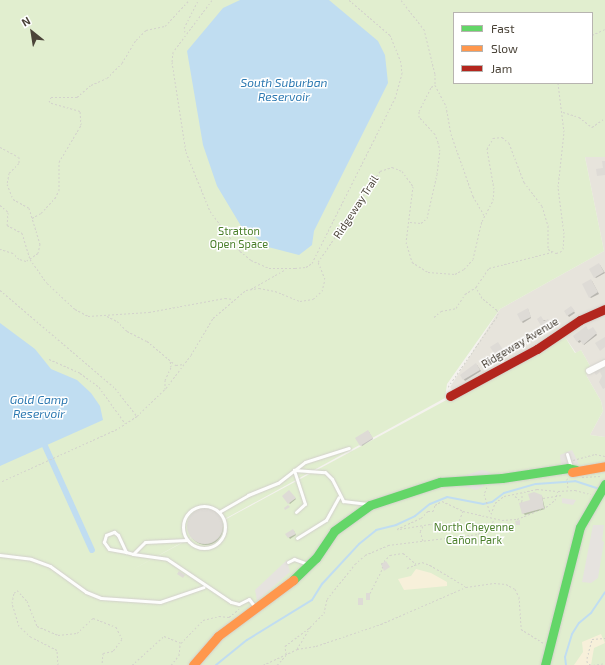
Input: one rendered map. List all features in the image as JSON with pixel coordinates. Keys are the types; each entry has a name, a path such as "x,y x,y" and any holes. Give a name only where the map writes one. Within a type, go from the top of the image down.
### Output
{"street":[{"name":"Ridgeway Avenue","path":"449,394 537,349 580,320 604,312"},
{"path":"589,371 605,363"},
{"path":"193,665 218,636 256,609 310,565 334,532 370,505 440,482 523,475 570,473 605,466"},
{"path":"545,665 580,527 601,485 585,472 578,472"}],"lane":[{"path":"219,512 248,495 278,483 312,458 349,448"},
{"path":"567,454 578,472"},
{"path":"294,470 326,472 332,479 339,497 346,504 370,505"},
{"path":"294,470 305,504 296,512"},
{"path":"297,538 326,520 339,497"},
{"path":"202,506 219,512 225,526 219,542 205,548 197,547 187,540 182,526 189,512 202,506"},
{"path":"126,552 118,535 114,532 106,535 104,542 109,549 133,554 167,559 204,586 235,605 243,603 249,599 256,609"},
{"path":"133,554 145,542 187,540"},
{"path":"0,554 31,558 50,566 86,592 101,598 160,602 204,586"},
{"path":"288,562 294,560 310,565"}],"path":[{"path":"32,218 41,213 55,198 59,190 58,162 81,125 80,111 49,102 51,97 77,97 91,84 107,78 122,63 136,40 146,30 165,26 189,0"},
{"path":"185,33 184,28 198,0"},
{"path":"212,0 185,33 173,52 172,62 186,152 197,185 210,211 240,251 251,260 269,268 306,267 312,263 318,262 325,279 322,291 313,299 300,301 275,291 250,290"},
{"path":"312,263 395,98 402,74 401,62 390,35 349,0"},
{"path":"401,0 424,29 435,74 435,85 446,106 451,134 473,196 484,216"},
{"path":"593,35 605,29"},
{"path":"434,317 441,312 456,308 465,294 476,287 489,268 552,252 556,253 564,249 565,242 558,191 564,132 563,112 558,84"},
{"path":"409,222 421,222 427,218 437,174 440,151 438,142 435,134 419,117 419,111 431,87 435,85"},
{"path":"563,112 579,117 592,127 605,118"},
{"name":"Ridgeway Trail","path":"318,262 380,171 397,168 410,179 413,193 407,250 416,267 428,272 455,274 464,269 473,259 484,216 494,195 488,144 493,138 502,137 509,143 524,182 542,206 548,226 548,249 552,252"},
{"path":"0,147 19,157 19,163 9,173 7,184 13,199 29,208 40,244 38,253 26,261 18,259 13,253 0,249"},
{"path":"0,205 8,212 7,225 22,233 30,259 48,283 75,309 88,316 106,316 179,308 225,298 234,299"},
{"path":"0,482 126,424 137,416 165,389 184,364 213,318 234,299 286,268"},
{"path":"449,394 449,383 498,315 497,310 482,298 476,287"},
{"path":"0,290 115,388 137,416"},
{"path":"106,316 117,321 127,331 147,341 176,365 184,364"},
{"path":"49,359 80,373 99,387 126,424"},
{"path":"165,389 165,380 171,367 170,359"},
{"path":"576,459 595,454 605,456"},
{"path":"578,472 601,485"},
{"path":"567,479 568,489"},
{"path":"488,485 484,494 491,515"},
{"path":"491,515 495,503 504,496 514,496 548,488 558,491 601,485"},
{"path":"463,511 457,526 447,528 430,524 397,529 421,518 428,511 433,511 435,505 442,501 463,511 491,515 502,520 526,516 552,504 558,491"},
{"path":"514,496 522,502 522,493"},
{"path":"543,498 562,495"},
{"path":"277,665 286,655 285,646 310,627 324,613 327,599 350,570 365,555 388,545 423,542 478,534 491,526 495,518"},
{"path":"423,526 420,531 423,542"},
{"path":"370,593 383,568 381,564 386,561 390,555 403,553 416,564"},
{"path":"407,568 416,564 430,565 466,586"},
{"path":"263,665 297,649 316,646 381,624 466,586 500,584 515,589 518,597 521,630 550,646"},
{"path":"58,665 58,650 31,637 20,626 12,603 14,593 18,590 27,601 37,626 58,635 77,633 93,618 116,627 122,639 113,651 104,653 102,665"},
{"path":"171,665 179,655 181,643 203,620 219,616 229,617 243,603"},
{"path":"297,649 310,627"},
{"path":"132,665 164,636 181,643"},
{"path":"591,665 587,658 592,639 605,638"},
{"path":"593,665 605,663"}],"shaded area":[{"path":"585,157 605,157 605,437 590,435 603,411 601,401 586,375 593,371 581,350 576,353 565,337 557,333 453,391 450,387 500,309 604,251"},
{"path":"572,450 579,464 561,465 560,455"},
{"path":"482,470 490,472 491,476 460,477"},
{"path":"484,482 483,487 476,490 456,484"},
{"path":"562,498 576,500 573,505 562,503"},
{"path":"593,525 604,525 602,541 604,542 598,578 591,583 582,582"},
{"path":"287,560 290,572 257,601 255,590"}],"green space":[{"name":"Stratton Open Space","path":"0,0 605,0 605,157 585,157 604,251 500,309 447,384 445,398 130,571 452,397 464,394 572,329 573,332 565,337 575,353 581,350 593,371 586,375 601,401 603,411 590,435 605,437 605,665 0,665"}],"sand":[{"path":"416,569 431,573 447,582 447,586 404,590 398,579 411,576"},
{"path":"601,634 605,643 594,648 591,665 574,665 583,652 582,642"}],"water":[{"name":"South Suburban Reservoir","path":"240,0 329,0 378,41 385,55 388,83 314,231 312,245 299,255 268,247 241,226 217,186 203,145 187,51 223,8"},
{"name":"Gold Camp Reservoir","path":"0,323 35,349 51,369 77,380 91,393 100,406 103,420 0,466"}],"building":[{"path":"602,161 605,161 605,175 597,176 596,169 603,168"},
{"path":"599,263 604,272 594,278 589,269"},
{"path":"591,279 598,292 589,298 582,284"},
{"path":"571,306 575,311 567,316 564,311"},
{"path":"528,308 531,317 521,322 517,314"},
{"path":"541,316 544,321 548,319 551,325 543,329 537,319"},
{"path":"586,326 588,330 593,327 597,333 583,345 580,340 577,342 573,336"},
{"path":"605,337 605,347 600,351 595,343"},
{"path":"498,342 505,353 497,358 490,347"},
{"path":"476,363 480,370 463,380 460,375"},
{"path":"605,366 605,388 603,389 599,382 602,376 600,372 596,375 594,372"},
{"path":"368,430 373,438 360,446 355,438"},
{"path":"289,490 296,498 288,504 282,496"},
{"path":"534,492 542,495 544,508 522,514 519,503 530,500 528,494"},
{"path":"288,505 290,507 285,510 284,508"},
{"path":"208,508 218,513 222,519 222,533 218,539 212,543 202,544 192,539 188,533 187,523 192,513 198,509"},
{"path":"520,520 520,525 516,525 515,521"},
{"path":"293,529 296,534 288,538 285,534"},
{"path":"386,561 390,567 384,571 381,564"},
{"path":"179,571 185,575 183,578 177,574"},
{"path":"366,593 370,593 370,600 366,600"},
{"path":"358,598 363,598 363,605 358,605"}],"waterway":[{"path":"45,446 92,550"},
{"path":"216,665 247,640 312,600 322,584 359,544 376,530 396,525 415,516 430,504 447,497 483,504 492,502 504,493 536,484 575,481 599,489"},
{"path":"566,665 565,657 572,634 579,623 591,613 605,592"}],"traffic: fast":[{"path":"293,580 316,558 334,531 370,505 440,482 502,478 568,468 576,470"},
{"path":"545,665 580,527 605,484"}],"traffic: slow":[{"path":"572,472 605,466"},
{"path":"193,665 218,636 293,580"}],"traffic: jam":[{"path":"450,396 537,349 580,320 605,309"}],"park label":[{"name":"North Cheyenne Cañon Park","path":"474,534"}]}
